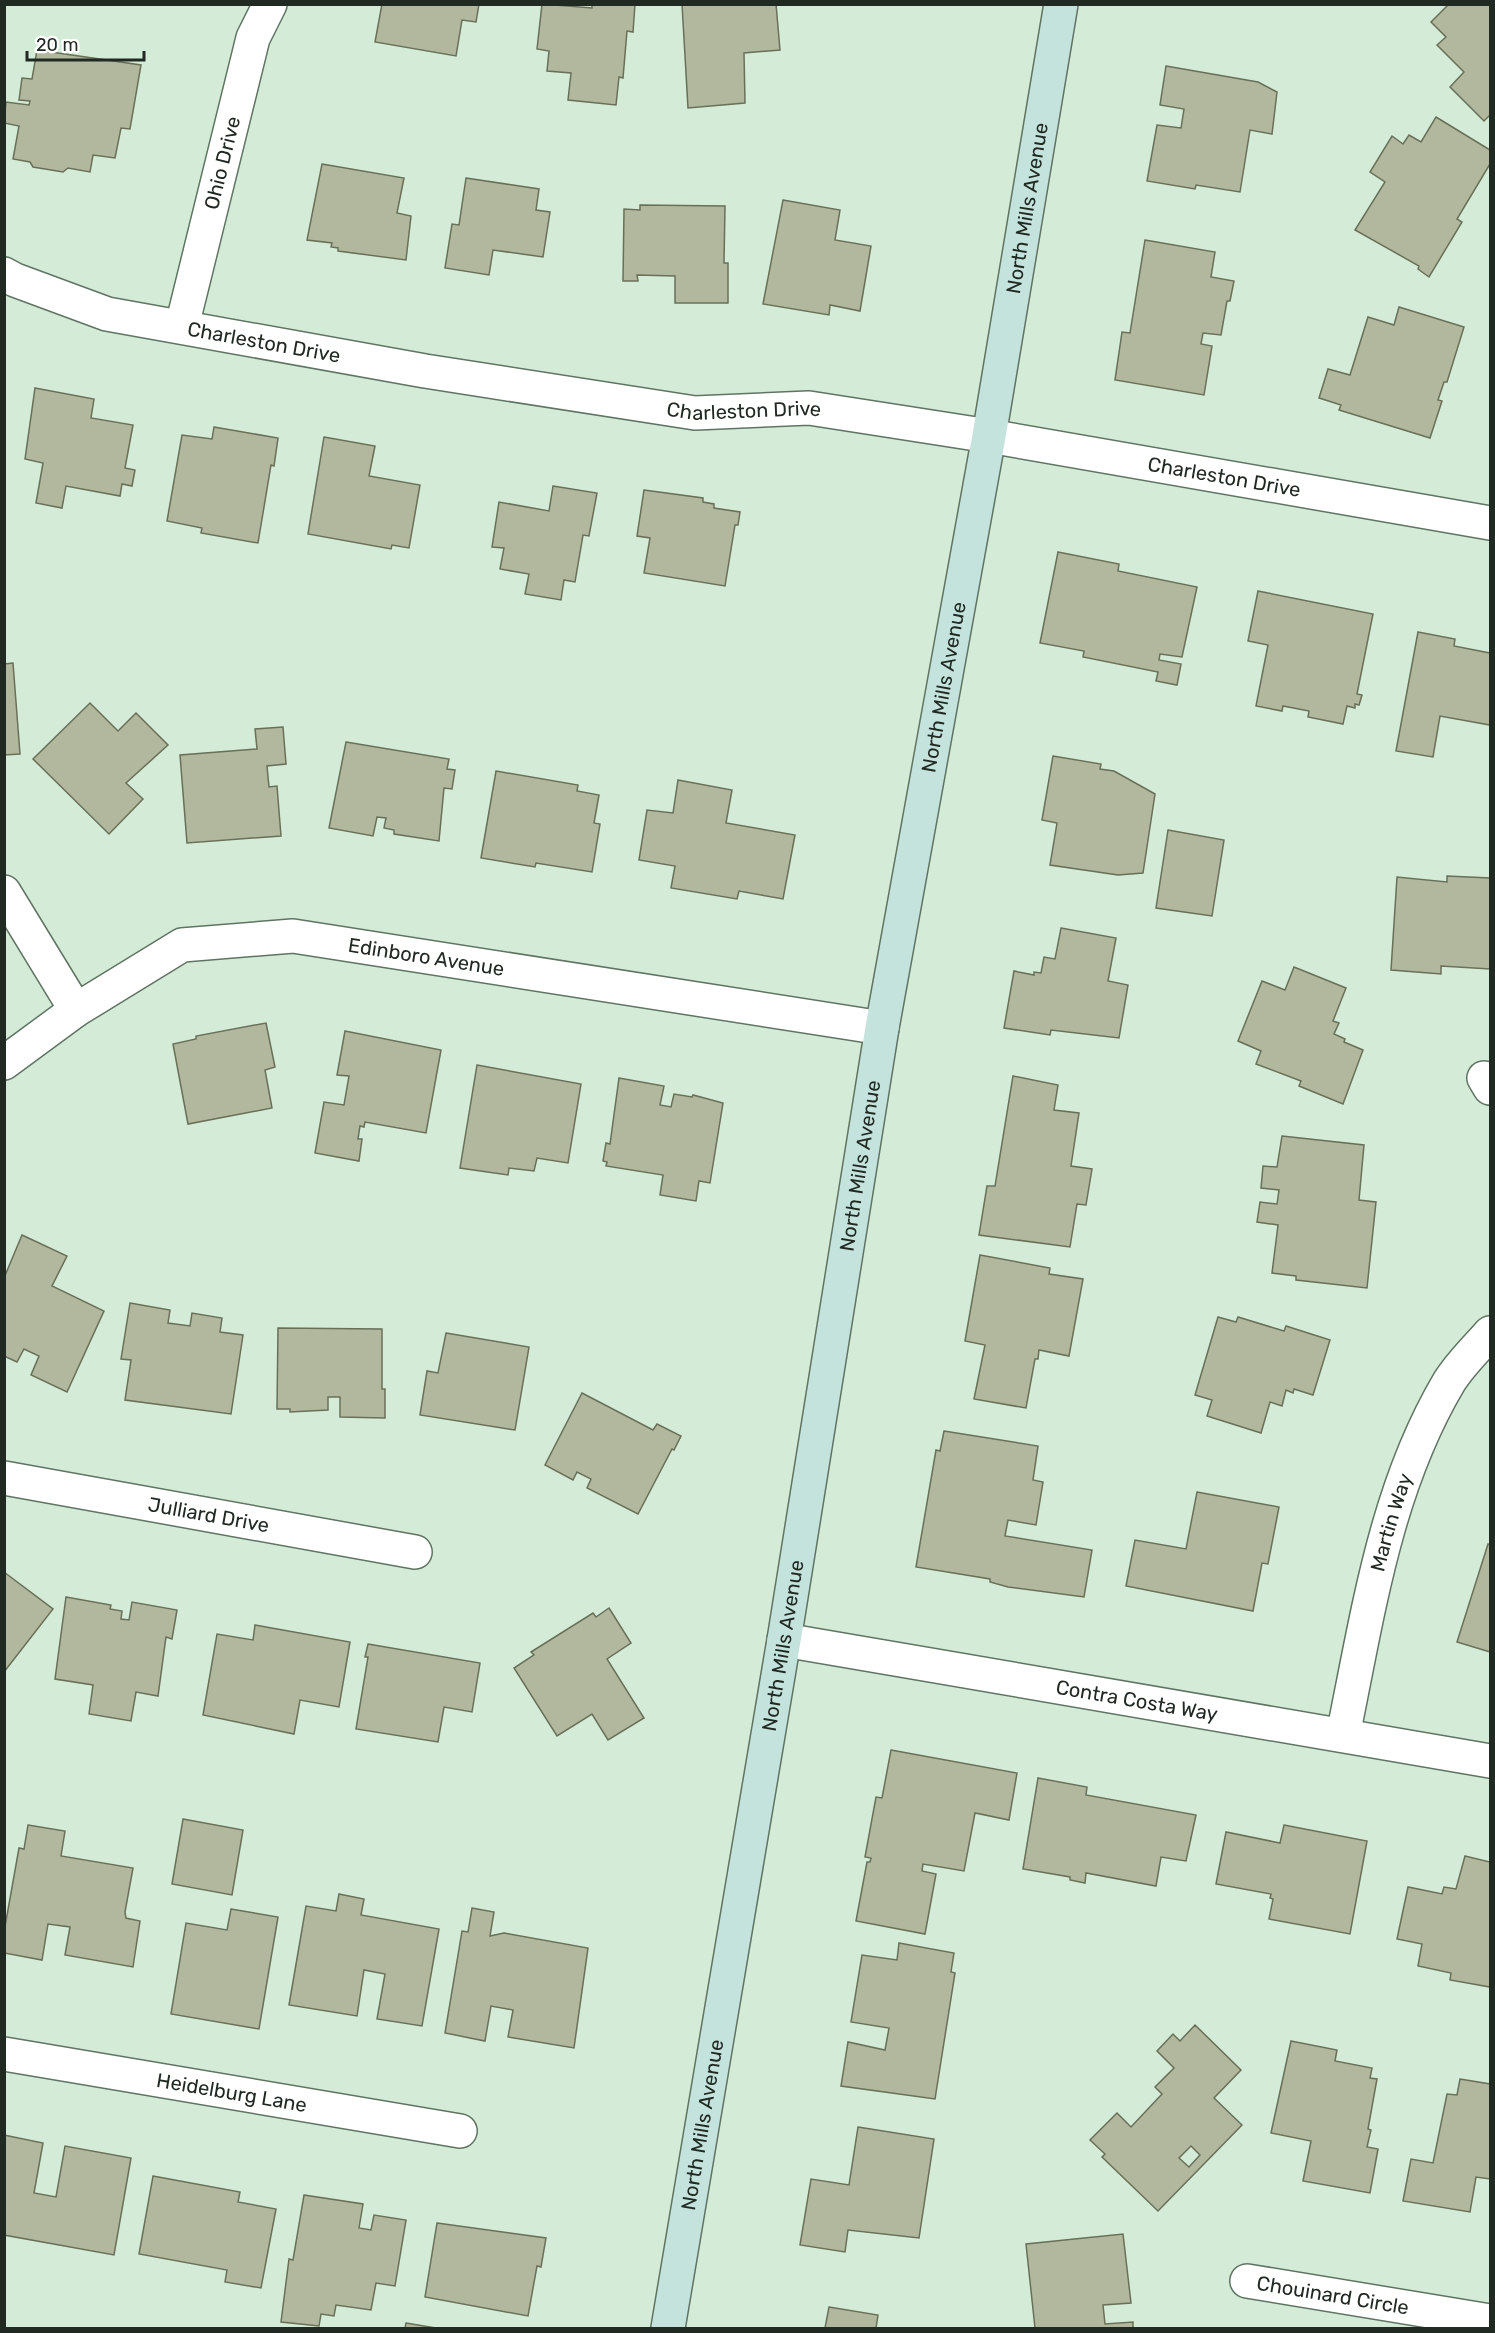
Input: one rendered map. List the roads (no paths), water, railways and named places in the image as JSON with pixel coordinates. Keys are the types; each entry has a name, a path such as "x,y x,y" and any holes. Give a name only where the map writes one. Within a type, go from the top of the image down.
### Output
{"main road":[{"name":"North Mills Avenue","path":"668,2328 784,1640 882,1028 989,436 1061,4"}],"street":[{"name":"Ohio Drive","path":"182,326 253,38 270,4"},
{"name":"Charleston Drive","path":"4,274 107,314 425,371 695,413 809,408 989,436 1491,523"},
{"path":"4,892 76,1010"},
{"name":"Edinboro Avenue","path":"4,1063 76,1010 182,945 293,936 882,1028"},
{"name":"Martin Way","path":"1343,1735 1382,1547 1408,1463 1450,1380 1491,1333"},
{"name":"Julliard Drive","path":"4,1478 415,1552"},
{"name":"Contra Costa Way","path":"784,1640 1491,1761"},
{"name":"Heidelburg Lane","path":"4,2054 460,2132"},
{"name":"Chouinard Circle","path":"1247,2281 1491,2321"}]}
